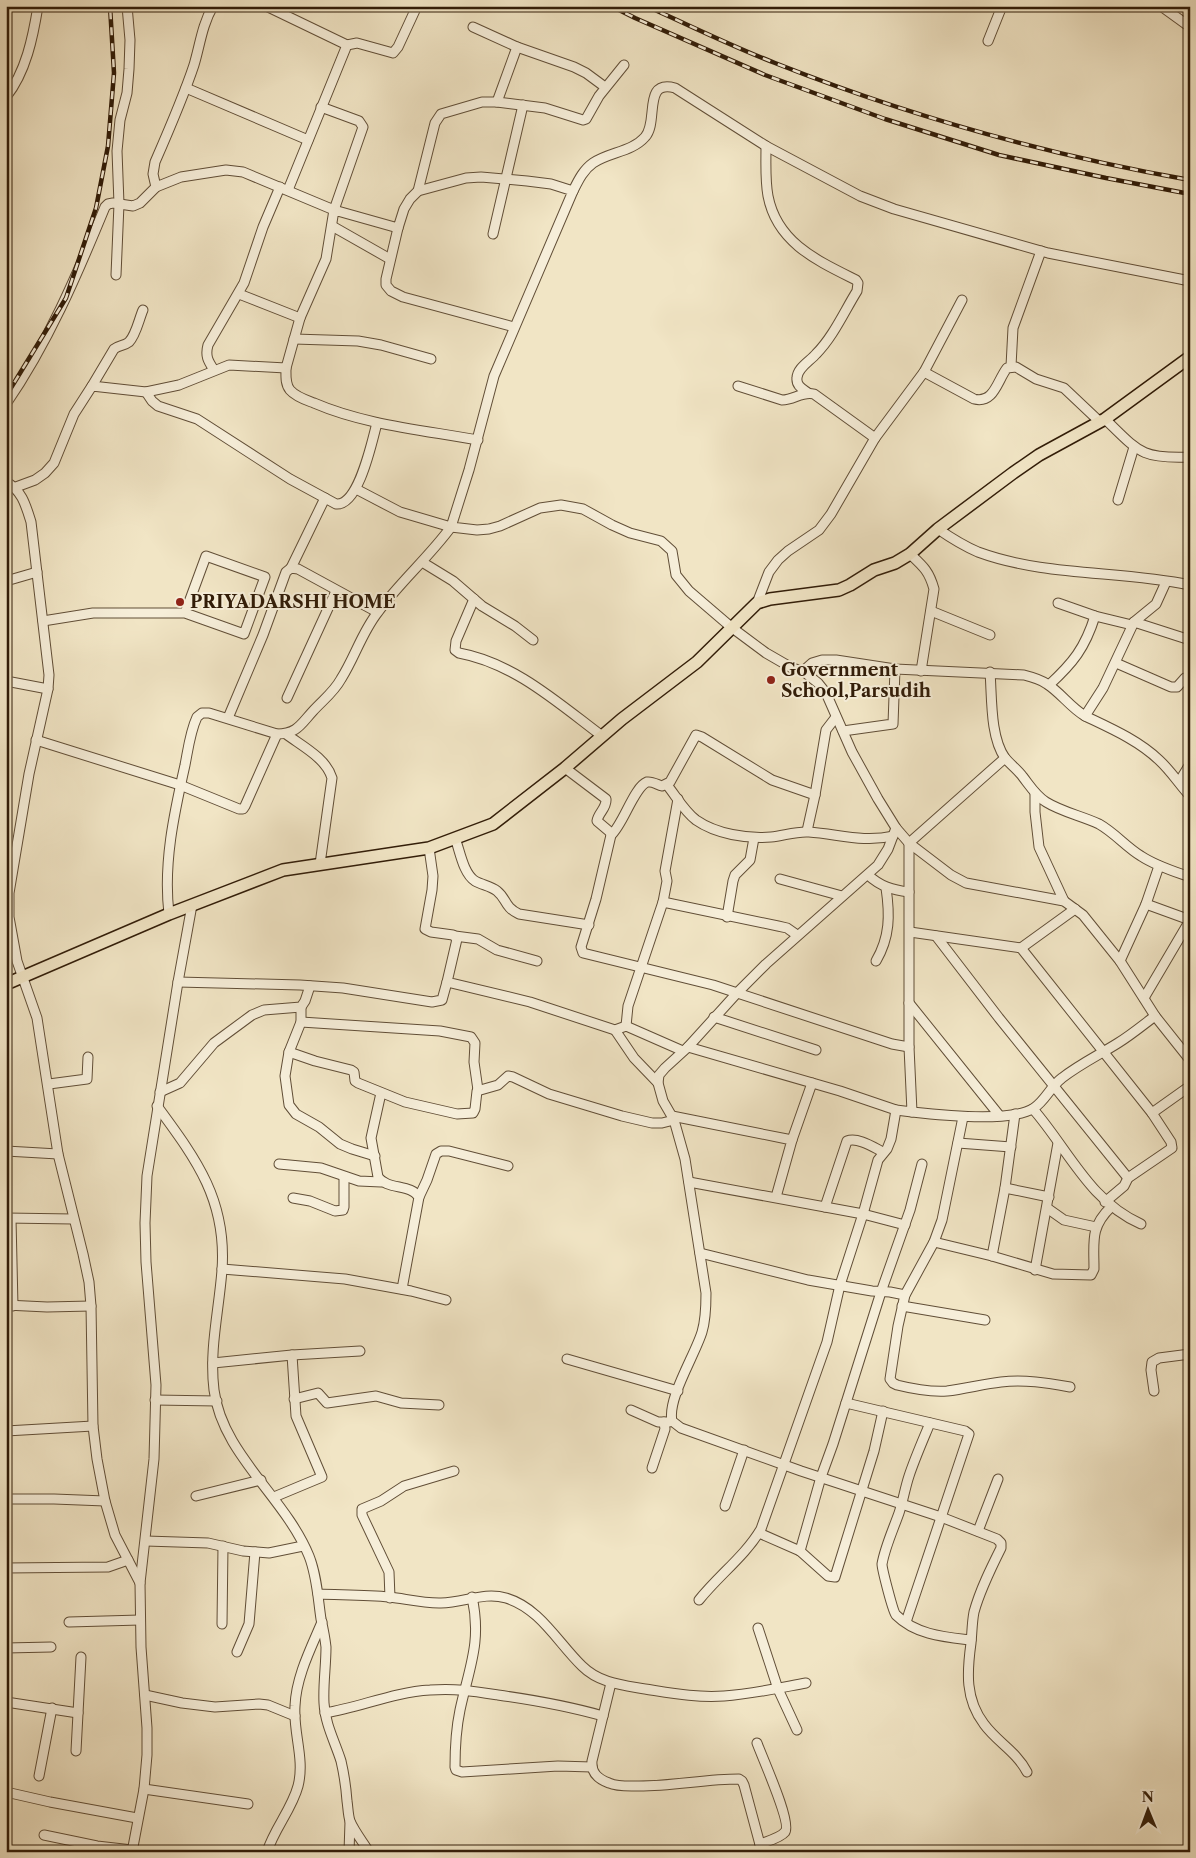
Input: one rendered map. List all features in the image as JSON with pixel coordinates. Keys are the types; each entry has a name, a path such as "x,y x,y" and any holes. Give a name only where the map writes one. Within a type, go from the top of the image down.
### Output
{"main road":[{"path":"6,984 169,914 284,870 429,848 493,824 697,662 757,603 770,599 838,590 874,570 896,563 910,554 938,529 1032,460 1103,421 1190,357"}],"street":[{"path":"6,97 19,76 34,30 38,6"},
{"path":"116,275 119,204 117,151 120,120 127,93 130,68 127,6"},
{"path":"156,187 153,174 156,162 186,88 195,62 202,30 213,6"},
{"path":"266,6 346,45 357,43 393,53 398,47 418,6"},
{"path":"988,41 1002,6"},
{"path":"1162,6 1190,27"},
{"path":"473,28 517,48 574,67 605,87"},
{"path":"214,370 207,360 208,346 239,294 263,227 308,140 346,45"},
{"path":"497,102 517,48"},
{"path":"418,191 436,123 441,114 482,102 497,102 545,108 583,120 589,116 605,87 624,65"},
{"path":"36,740 180,785 236,808 243,809 281,734 296,730 333,692 377,612 437,546 451,527 478,440 494,376 573,191 585,170 593,163 632,146 646,136 651,128 652,105 655,93 661,87 676,88 766,146 860,196 894,209 1041,251 1190,281"},
{"path":"186,88 308,140"},
{"path":"493,234 523,105"},
{"path":"321,107 359,121 363,127 334,210 326,259 300,318 294,339 286,368 286,381 289,389 294,394 330,409 378,422 478,440"},
{"path":"766,146 768,196 774,217 800,249 816,260 856,280 858,283 857,291 829,337 817,354 800,369 796,381 808,393"},
{"path":"6,404 38,352 68,295 105,207 113,203 133,206 140,203 156,187 181,176 226,170 243,172 334,210 398,228"},
{"path":"514,327 403,297 391,291 386,285 398,228 410,199 418,191 466,178 481,177 551,184 573,191"},
{"path":"332,226 390,259"},
{"path":"1012,366 1013,328 1041,251"},
{"path":"239,294 300,318"},
{"path":"757,603 769,572 778,560 819,530 831,514 875,438 924,372 962,300"},
{"path":"16,487 45,473 54,463 74,414 114,349 132,339 143,310"},
{"path":"294,339 358,341 389,346 431,359"},
{"path":"92,386 146,392 179,385 229,365 286,368"},
{"path":"924,372 980,401 990,397 1005,371 1012,366"},
{"path":"1012,366 1036,379 1064,388 1134,447 1145,454 1156,457 1190,457"},
{"path":"738,386 782,400 789,400 803,393 814,394 875,438"},
{"path":"146,392 158,406 197,419 276,470 336,504 342,504 347,501 356,489 378,422"},
{"path":"1118,500 1134,447"},
{"path":"6,482 16,487 25,502 31,522 48,666 48,689 29,774 10,893 9,917 21,976 37,1018 58,1154 89,1282 93,1426 105,1502 115,1535 140,1583"},
{"path":"356,489 400,512 451,527 477,530 489,529 540,508 572,506 583,509 612,526 661,541 672,551 676,575 680,582 731,627 766,653 792,668 803,671 818,682 826,693 856,758 895,832 951,875 966,883 1064,901 1083,915 1120,961 1155,1016 1190,1060"},
{"path":"228,718 260,642 286,572 291,568 325,498"},
{"path":"938,529 978,552 1009,561 1042,568 1115,574 1190,585"},
{"path":"910,554 924,566 934,588 921,671"},
{"path":"43,622 93,614 186,613 244,634 265,577 206,556 186,613"},
{"path":"422,562 453,582 532,640"},
{"path":"291,568 377,612"},
{"path":"6,581 37,572"},
{"path":"1084,716 1103,688 1133,624 1156,604 1166,582"},
{"path":"287,698 336,591"},
{"path":"474,599 456,641 455,650 459,653 490,661 510,671 602,736"},
{"path":"1058,602 1096,616 1190,640"},
{"path":"931,611 990,635"},
{"path":"1049,685 1070,666 1081,651 1090,634 1096,616"},
{"path":"803,671 812,663 822,660 921,671 990,672 1024,675 1038,679 1049,685 1073,709 1136,742 1158,758 1190,796"},
{"path":"1116,662 1171,687 1177,687 1185,678 1190,676"},
{"path":"843,731 893,724 895,669"},
{"path":"990,672 995,732 999,747 1005,758 1035,793 1044,801 1059,809 1098,824 1110,831 1126,847 1142,857 1159,866 1190,877"},
{"path":"6,681 48,689"},
{"path":"169,914 167,897 171,838 180,785 196,717 202,713 228,718 281,734 322,761 329,768 332,778 320,864"},
{"path":"807,831 826,730 836,717"},
{"path":"666,785 694,736 699,735 772,780 815,795"},
{"path":"912,1112 909,1047 909,843 1005,758"},
{"path":"1179,782 1190,764"},
{"path":"565,768 606,799 606,804 597,821 608,829 611,835"},
{"path":"666,785 662,786 650,782 644,784 611,835 589,925 581,947 583,953 737,993 892,1044 909,1047"},
{"path":"666,785 696,820 712,828 734,834 754,838 783,836 807,831 866,840 881,839 895,832"},
{"path":"1035,793 1039,847 1064,901"},
{"path":"626,1026 628,1006 663,902 667,881 665,871 678,799"},
{"path":"652,1468 678,1391 702,1331 706,1312 706,1293 689,1182 680,1138 673,1118 663,1102 658,1083 659,1075 664,1068 686,1049 737,993 797,935 878,865 888,849 895,832"},
{"path":"455,838 468,873 473,880 497,890 512,911 519,914 589,925"},
{"path":"727,917 733,881 750,860 754,838"},
{"path":"429,848 433,876 425,929 431,932 478,939 497,950 537,961"},
{"path":"1120,961 1146,904 1159,866"},
{"path":"868,875 886,888 909,892"},
{"path":"780,879 842,896"},
{"path":"876,961 887,937 889,922 886,888"},
{"path":"663,902 727,917 787,928 797,935"},
{"path":"1144,998 1190,920 1146,904"},
{"path":"44,1835 132,1851 144,1789 147,1728 140,1620 140,1583 154,1459 156,1385 146,1262 147,1176 157,1106 192,905"},
{"path":"1022,948 1075,909"},
{"path":"910,932 1022,948 1152,1113 1171,1142 1172,1148 1128,1178 1124,1186 1108,1204 1096,1227 1092,1274 1062,1276 934,1242"},
{"path":"178,982 343,988 438,1002 442,1000 447,982 456,936"},
{"path":"936,936 1053,1086 1128,1178"},
{"path":"447,982 530,1002 615,1030 634,1058 658,1083"},
{"path":"310,986 301,1007 301,1022 289,1052 286,1076 286,1093 289,1105 296,1114 319,1127 340,1144 375,1156"},
{"path":"909,1003 999,1115"},
{"path":"160,1092 180,1083 214,1044 252,1015 264,1010 301,1007"},
{"path":"615,1030 626,1026 686,1049 812,1083 896,1110 963,1117 1015,1114 1033,1109 1053,1086 1091,1058 1134,1033 1155,1016"},
{"path":"714,1017 816,1050"},
{"path":"289,1052 350,1070 354,1072 355,1081 358,1083 404,1102 468,1114 473,1113 475,1109 478,1090 474,1062 475,1043 471,1037 440,1031 301,1022"},
{"path":"48,1084 87,1079 88,1057"},
{"path":"478,1090 498,1085 508,1076 549,1094 652,1123 662,1123 673,1118 792,1140"},
{"path":"776,1197 792,1140 812,1083"},
{"path":"1152,1113 1190,1086"},
{"path":"381,1093 371,1138 378,1177 381,1182"},
{"path":"157,1106 193,1156 207,1180 217,1208 221,1235 222,1269 213,1363 214,1390 220,1415 227,1433 274,1496 290,1522 309,1555 314,1571 326,1644 325,1713 345,1781 350,1820 349,1852"},
{"path":"1033,1109 1048,1127 1075,1168 1108,1204 1127,1218 1141,1224"},
{"path":"699,1600 759,1534 827,1342 840,1285 878,1160 891,1139 896,1110"},
{"path":"992,1256 1005,1188 1015,1114"},
{"path":"963,1117 949,1194 934,1242 905,1295 890,1379 898,1385 932,1391 947,1391 1002,1382 1021,1381 1042,1382 1070,1387"},
{"path":"825,1207 847,1141 859,1141 883,1152"},
{"path":"958,1143 1011,1147"},
{"path":"1036,1270 1058,1143"},
{"path":"402,1289 419,1197 436,1154 441,1151 448,1151 508,1166"},
{"path":"6,1152 58,1154"},
{"path":"278,1164 321,1168 344,1177 369,1183 381,1182 413,1192 419,1197"},
{"path":"800,1551 821,1477 905,1224 922,1164"},
{"path":"293,1198 310,1201 335,1210 343,1210 344,1177"},
{"path":"689,1182 776,1197 905,1224"},
{"path":"1005,1188 1048,1197"},
{"path":"1047,1208 1064,1220 1096,1227"},
{"path":"73,1219 9,1219 10,1306 91,1306"},
{"path":"700,1253 785,1275 905,1295"},
{"path":"222,1269 310,1275 379,1284 446,1300"},
{"path":"1190,1271 1190,1283"},
{"path":"902,1306 985,1320"},
{"path":"213,1363 292,1355 360,1351"},
{"path":"1154,1391 1151,1370 1152,1362 1159,1358 1190,1354"},
{"path":"274,1496 322,1477 322,1472 300,1425 294,1398 292,1355"},
{"path":"567,1359 678,1391"},
{"path":"294,1398 318,1393 327,1403 376,1396 401,1403 439,1405"},
{"path":"155,1400 217,1401"},
{"path":"846,1403 965,1431 968,1434 906,1622"},
{"path":"631,1410 651,1419 668,1422 861,1491 941,1517 1001,1542 1001,1548 974,1612 968,1686 973,1706 982,1723 1016,1755 1027,1772"},
{"path":"759,1534 800,1551 828,1576 835,1577 874,1451 883,1411"},
{"path":"930,1423 916,1458 886,1552 882,1571 895,1614 926,1633 971,1640"},
{"path":"6,1430 93,1426"},
{"path":"726,1506 744,1450"},
{"path":"390,1598 389,1572 362,1515 362,1509 380,1501 404,1486 454,1471"},
{"path":"978,1531 998,1479"},
{"path":"196,1496 261,1480"},
{"path":"6,1499 105,1502"},
{"path":"146,1541 200,1543 269,1553 303,1546"},
{"path":"222,1624 223,1546"},
{"path":"237,1652 248,1624 255,1552"},
{"path":"6,1568 108,1567 128,1560"},
{"path":"318,1594 440,1603 456,1602 472,1597 506,1598 522,1605 538,1617 586,1670 610,1683 699,1696 723,1696 778,1689 806,1683"},
{"path":"472,1597 476,1625 476,1642 460,1709 455,1741 456,1770 462,1772 558,1766 592,1767"},
{"path":"69,1622 140,1620"},
{"path":"267,1852 298,1787 301,1758 294,1705 298,1685 322,1622"},
{"path":"758,1628 778,1689 797,1730"},
{"path":"6,1648 51,1647"},
{"path":"76,1751 80,1657"},
{"path":"610,1683 592,1767 594,1775 610,1784 628,1786 739,1779 744,1785 761,1848 784,1833 786,1828 783,1810 757,1743"},
{"path":"325,1713 345,1710 407,1693 429,1690 466,1689 553,1703 603,1716"},
{"path":"145,1695 182,1703 215,1707 268,1705 295,1716"},
{"path":"6,1702 78,1713"},
{"path":"39,1776 52,1708"},
{"path":"144,1789 248,1804"},
{"path":"6,1792 137,1818"},
{"path":"350,1820 368,1852"}],"railway":[{"path":"6,396 66,298 96,208 108,146 114,73 110,6"},
{"path":"611,6 765,75 885,119 999,155 1190,194"},
{"path":"646,6 726,43 775,63 928,117 1084,159 1190,180"}],"place":[{"name":"PRIYADARSHI HOME","path":"180,602"},
{"name":"Government School,Parsudih","path":"771,680"}]}
